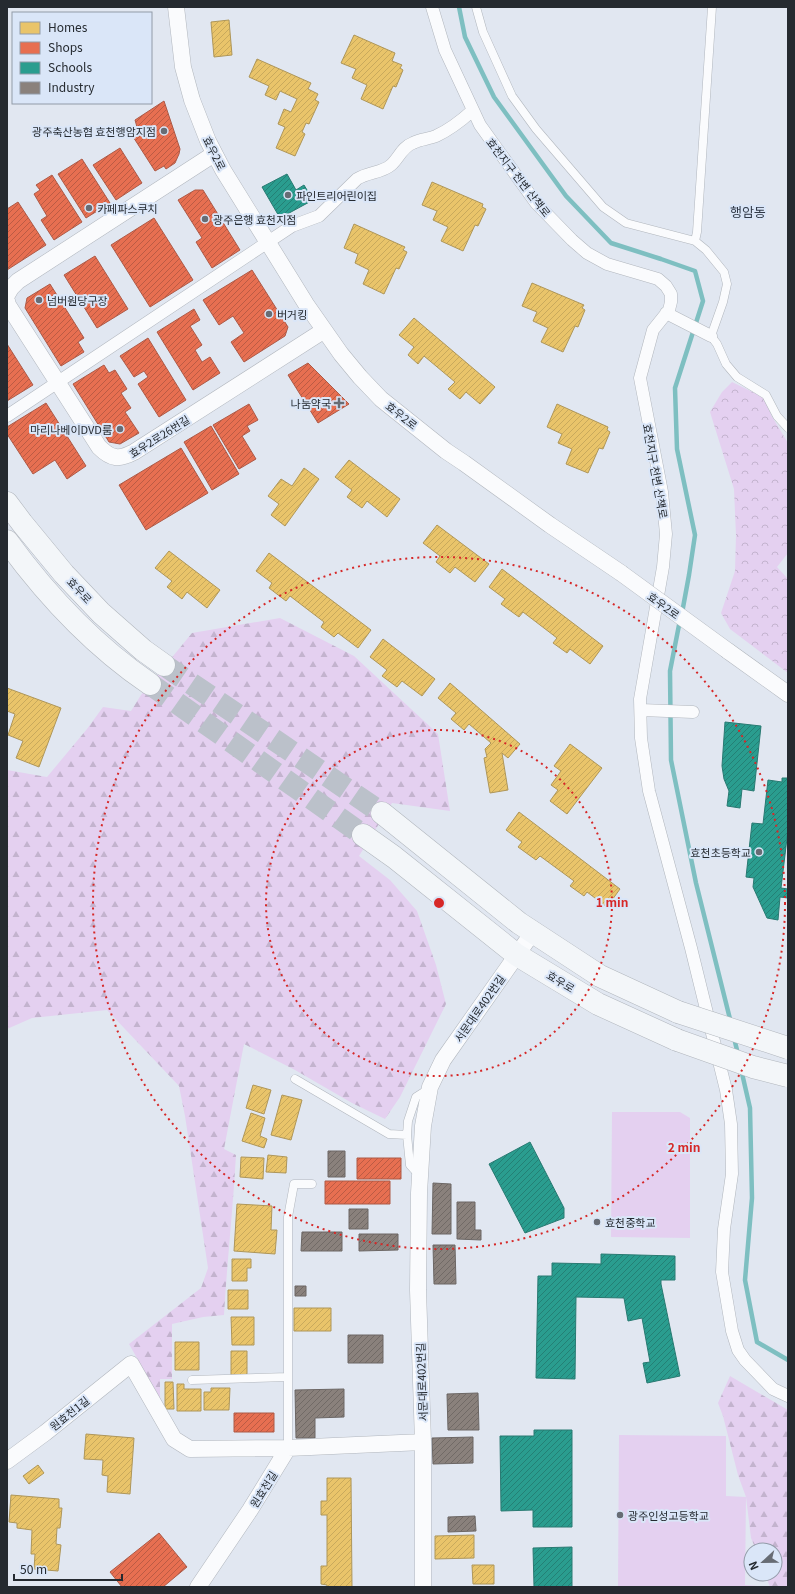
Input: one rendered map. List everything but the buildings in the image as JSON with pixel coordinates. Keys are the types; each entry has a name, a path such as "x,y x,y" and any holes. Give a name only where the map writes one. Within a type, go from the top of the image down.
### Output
{"main road":[{"name":"효우로","path":"7,504 64,574 101,613 143,650 164,665"},
{"path":"7,541 25,565 76,621 112,657 150,684"},
{"path":"382,813 519,923 600,976 678,1012 788,1048"},
{"name":"효우로","path":"362,835 394,857 517,955 598,1004 677,1040 753,1067 788,1076"}],"street":[{"name":"효우2로","path":"176,7 183,67 200,123 214,154 323,331 360,377 381,399 446,451 550,525 621,573 788,694"},
{"name":"효천지구 천변 산책로","path":"432,7 445,50 472,111 480,125 536,203 572,240 587,253 607,264 658,279 666,286 671,294 672,302 669,310 653,330 640,378 662,492 666,534 663,567 640,699 646,710 641,738 649,792 726,1090 731,1124 732,1174 724,1228 722,1272 728,1310 738,1350 745,1360 773,1389 788,1396"},
{"path":"7,416 292,226 318,216 362,176 382,171 391,166 407,146 413,142 437,135 462,120 472,111"},
{"path":"7,295 18,281 214,154"},
{"name":"효우2로26번길","path":"7,301 8,305 57,383 99,447 107,454 114,457 125,457 323,331"},
{"path":"666,313 707,334"},
{"path":"646,710 689,712"},
{"name":"서문대로402번길","path":"423,1587 423,1442 418,1290 420,1176 424,1126 430,1087 443,1060 533,932"},
{"name":"원효천1길","path":"7,1461 45,1433 131,1364 174,1439 190,1449 288,1448"},
{"path":"288,1448 423,1442"},
{"name":"원효천길","path":"198,1587 250,1510 288,1448"}],"lane":[{"path":"476,7 483,32 512,96 536,129 603,207 626,223 695,241 706,250 720,266 726,278 723,302 707,334 717,344 726,364 737,377 766,395 777,416 788,428"},
{"path":"695,241 697,232 712,7"},
{"path":"295,1079 389,1134 407,1135"},
{"name":"서문대로402번길","path":"420,1176 410,1165 407,1135 408,1121 416,1097 430,1087"},
{"path":"288,1448 288,1217 294,1184 312,1184"},
{"path":"192,1380 288,1377"}],"green space":[{"path":"732,382 767,399 771,415 788,443 788,553 777,567 788,579 788,673 730,629 721,613 735,571 736,535 734,489 710,412 722,392"},
{"path":"280,618 354,656 438,734 450,811 392,803 359,856 390,880 417,911 436,965 446,1004 400,1097 385,1119 352,1103 295,1070 244,1044 224,1149 236,1155 224,1315 203,1317 172,1324 172,1379 160,1379 160,1399 129,1344 201,1288 208,1268 185,1116 179,1086 107,1010 32,1018 7,1029 7,770 47,777 87,729 103,707 131,711 141,695 192,633"},
{"path":"612,1112 680,1112 690,1118 690,1238 611,1237"},
{"path":"730,1376 788,1410 788,1587 770,1587 768,1582 783,1582 783,1542 753,1542 751,1538 746,1497 738,1475 723,1416 718,1403"},
{"path":"619,1435 726,1436 726,1496 746,1497 745,1542 743,1542 743,1582 745,1582 745,1585 770,1587 618,1587"}],"waterway":[{"path":"459,7 465,37 494,97 566,196 611,243 695,271 703,301 675,388 677,449 695,535 682,613"},
{"path":"680,620 670,671 671,760 696,883 731,1023"},
{"path":"734,1038 738,1054"},
{"path":"741,1069 750,1108 752,1198 745,1280 757,1342 788,1360"}],"tunnel":[{"path":"164,665 382,813"},
{"path":"150,684 363,835"}],"place":[{"name":"광주축산농협 효천행암지점","path":"164,131"},
{"name":"파인트리어린이집","path":"288,195"},
{"name":"카페파스쿠치","path":"89,208"},
{"name":"광주은행 효천지점","path":"205,219"},
{"name":"넘버원당구장","path":"39,300"},
{"name":"버거킹","path":"269,314"},
{"name":"나눔약국","path":"339,403"},
{"name":"마리나베이DVD룸","path":"120,429"},
{"name":"효천초등학교","path":"759,852"},
{"name":"효천중학교","path":"597,1222"},
{"name":"광주인성고등학교","path":"620,1515"}],"district":[{"name":"행암동","path":"748,211"}]}
